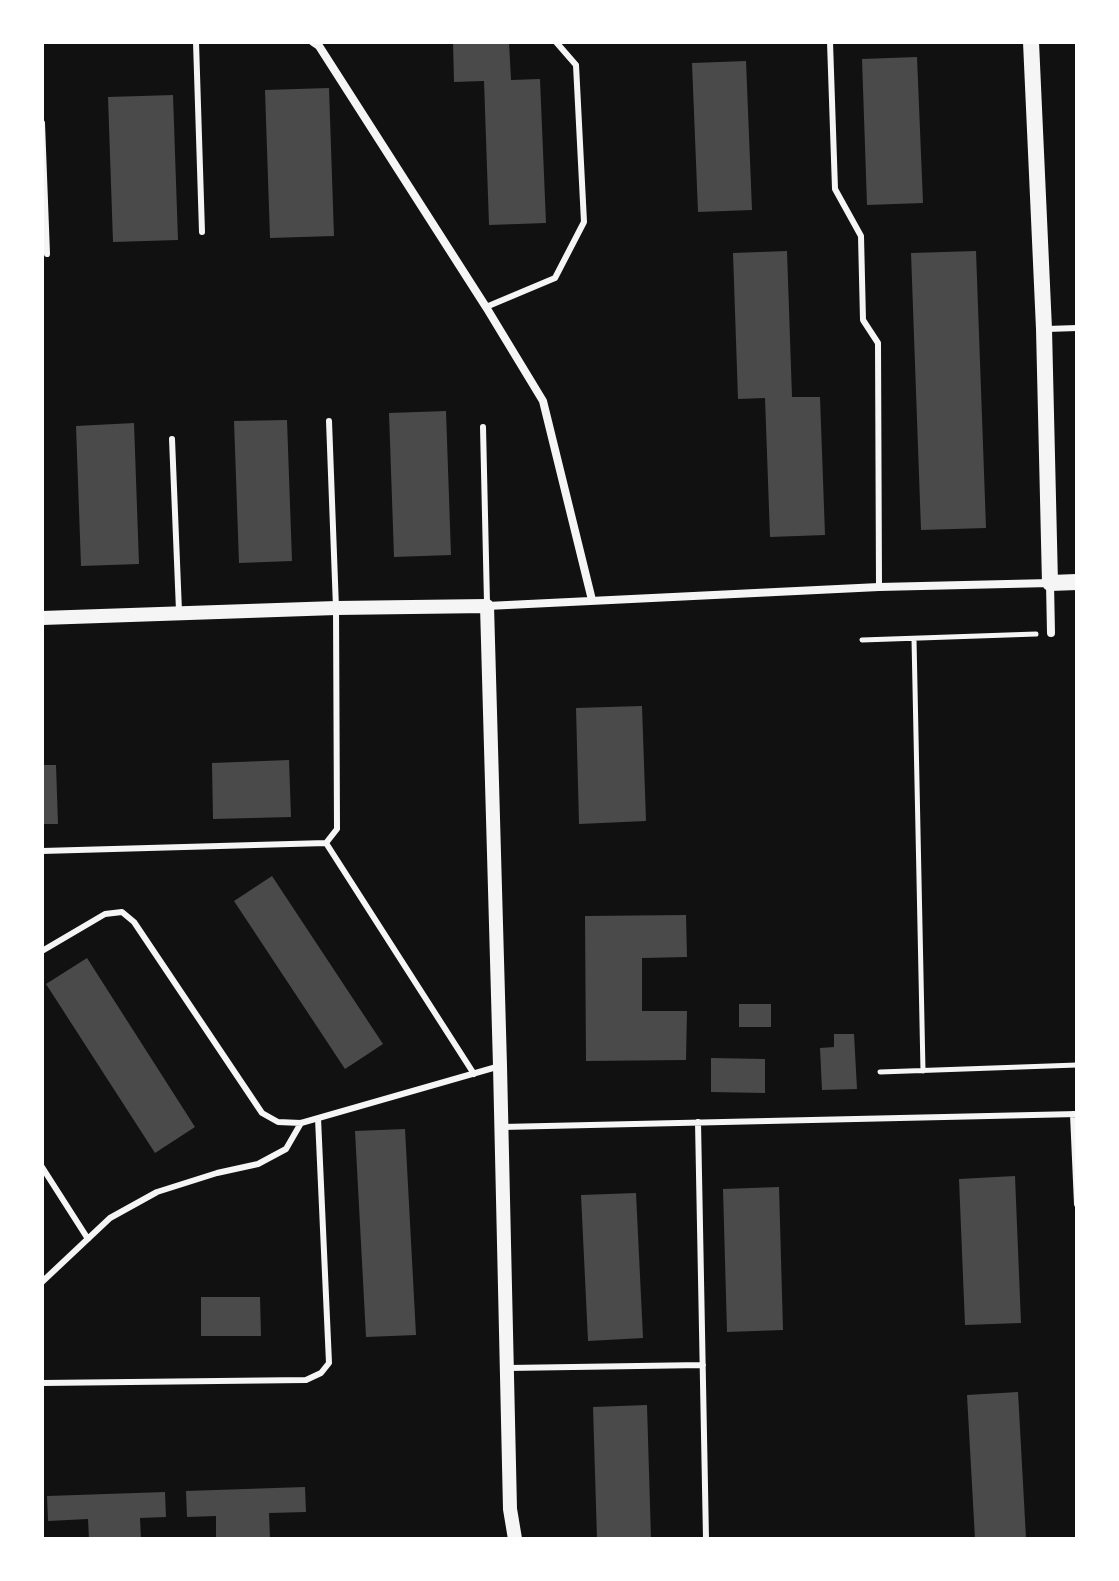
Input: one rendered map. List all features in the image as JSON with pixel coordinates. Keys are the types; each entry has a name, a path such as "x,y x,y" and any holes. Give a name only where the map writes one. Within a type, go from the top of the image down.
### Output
{"main road":[{"path":"1031,42 1044,329 1050,583 1077,582"}],"street":[{"path":"313,42 319,46 543,401 592,600"},
{"path":"42,618 487,606 879,587 1050,583 1051,633"},
{"path":"487,606 510,1509 515,1539"}],"lane":[{"path":"196,42 202,232"},
{"path":"486,307 555,278 584,222 576,65 556,42"},
{"path":"830,42 835,189 861,236 863,320 878,343 879,587"},
{"path":"42,123 47,254"},
{"path":"1044,329 1077,328"},
{"path":"326,843 337,829 336,608 329,421"},
{"path":"483,427 487,606"},
{"path":"172,439 179,614"},
{"path":"42,851 326,843"},
{"path":"326,843 474,1074"},
{"path":"42,951 105,914 122,912 134,922 262,1113 278,1122 301,1123 500,1066"},
{"path":"502,1127 1075,1114 1077,1204"},
{"path":"42,1383 306,1380 321,1373 329,1363 318,1118"},
{"path":"698,1122 706,1539"},
{"path":"42,1282 110,1218 157,1192 258,1164 286,1149 301,1123"},
{"path":"42,1167 88,1239"},
{"path":"508,1368 703,1365"}],"path":[{"path":"862,640 1051,633"},
{"path":"914,639 923,1071"},
{"path":"880,1072 1077,1065"}],"building":[{"path":"453,42 509,42 511,80 540,79 546,223 489,225 484,81 454,82"},
{"path":"917,57 923,203 867,205 862,59"},
{"path":"746,61 752,210 698,212 692,63"},
{"path":"329,88 334,236 270,238 265,90"},
{"path":"173,95 178,240 113,242 108,97"},
{"path":"787,251 792,397 820,397 825,535 770,537 765,398 738,399 733,253"},
{"path":"976,251 986,528 921,530 911,253"},
{"path":"446,411 451,555 394,557 389,413"},
{"path":"287,420 292,561 239,563 234,421"},
{"path":"134,423 139,564 81,566 76,426"},
{"path":"642,706 646,821 579,824 576,708"},
{"path":"289,760 291,817 213,819 212,763"},
{"path":"42,765 56,765 58,824 42,824"},
{"path":"272,876 383,1044 345,1069 234,901"},
{"path":"686,915 687,957 642,958 642,1011 687,1011 686,1060 586,1061 585,916"},
{"path":"87,958 195,1127 155,1153 46,984"},
{"path":"739,1004 771,1004 771,1027 739,1027"},
{"path":"834,1034 854,1034 857,1089 822,1090 820,1048 834,1047"},
{"path":"711,1058 765,1059 765,1093 711,1092"},
{"path":"405,1129 416,1335 366,1337 355,1131"},
{"path":"1015,1176 1021,1323 965,1325 959,1179"},
{"path":"779,1187 783,1330 727,1332 723,1189"},
{"path":"636,1193 643,1338 588,1341 581,1195"},
{"path":"201,1297 260,1297 261,1336 201,1336"},
{"path":"1018,1392 1026,1538 975,1539 967,1395"},
{"path":"647,1405 651,1539 597,1539 593,1407"},
{"path":"305,1487 306,1512 269,1513 270,1539 216,1539 216,1516 187,1517 186,1491"},
{"path":"165,1492 166,1517 140,1518 141,1539 89,1539 88,1519 48,1521 47,1496"}]}
